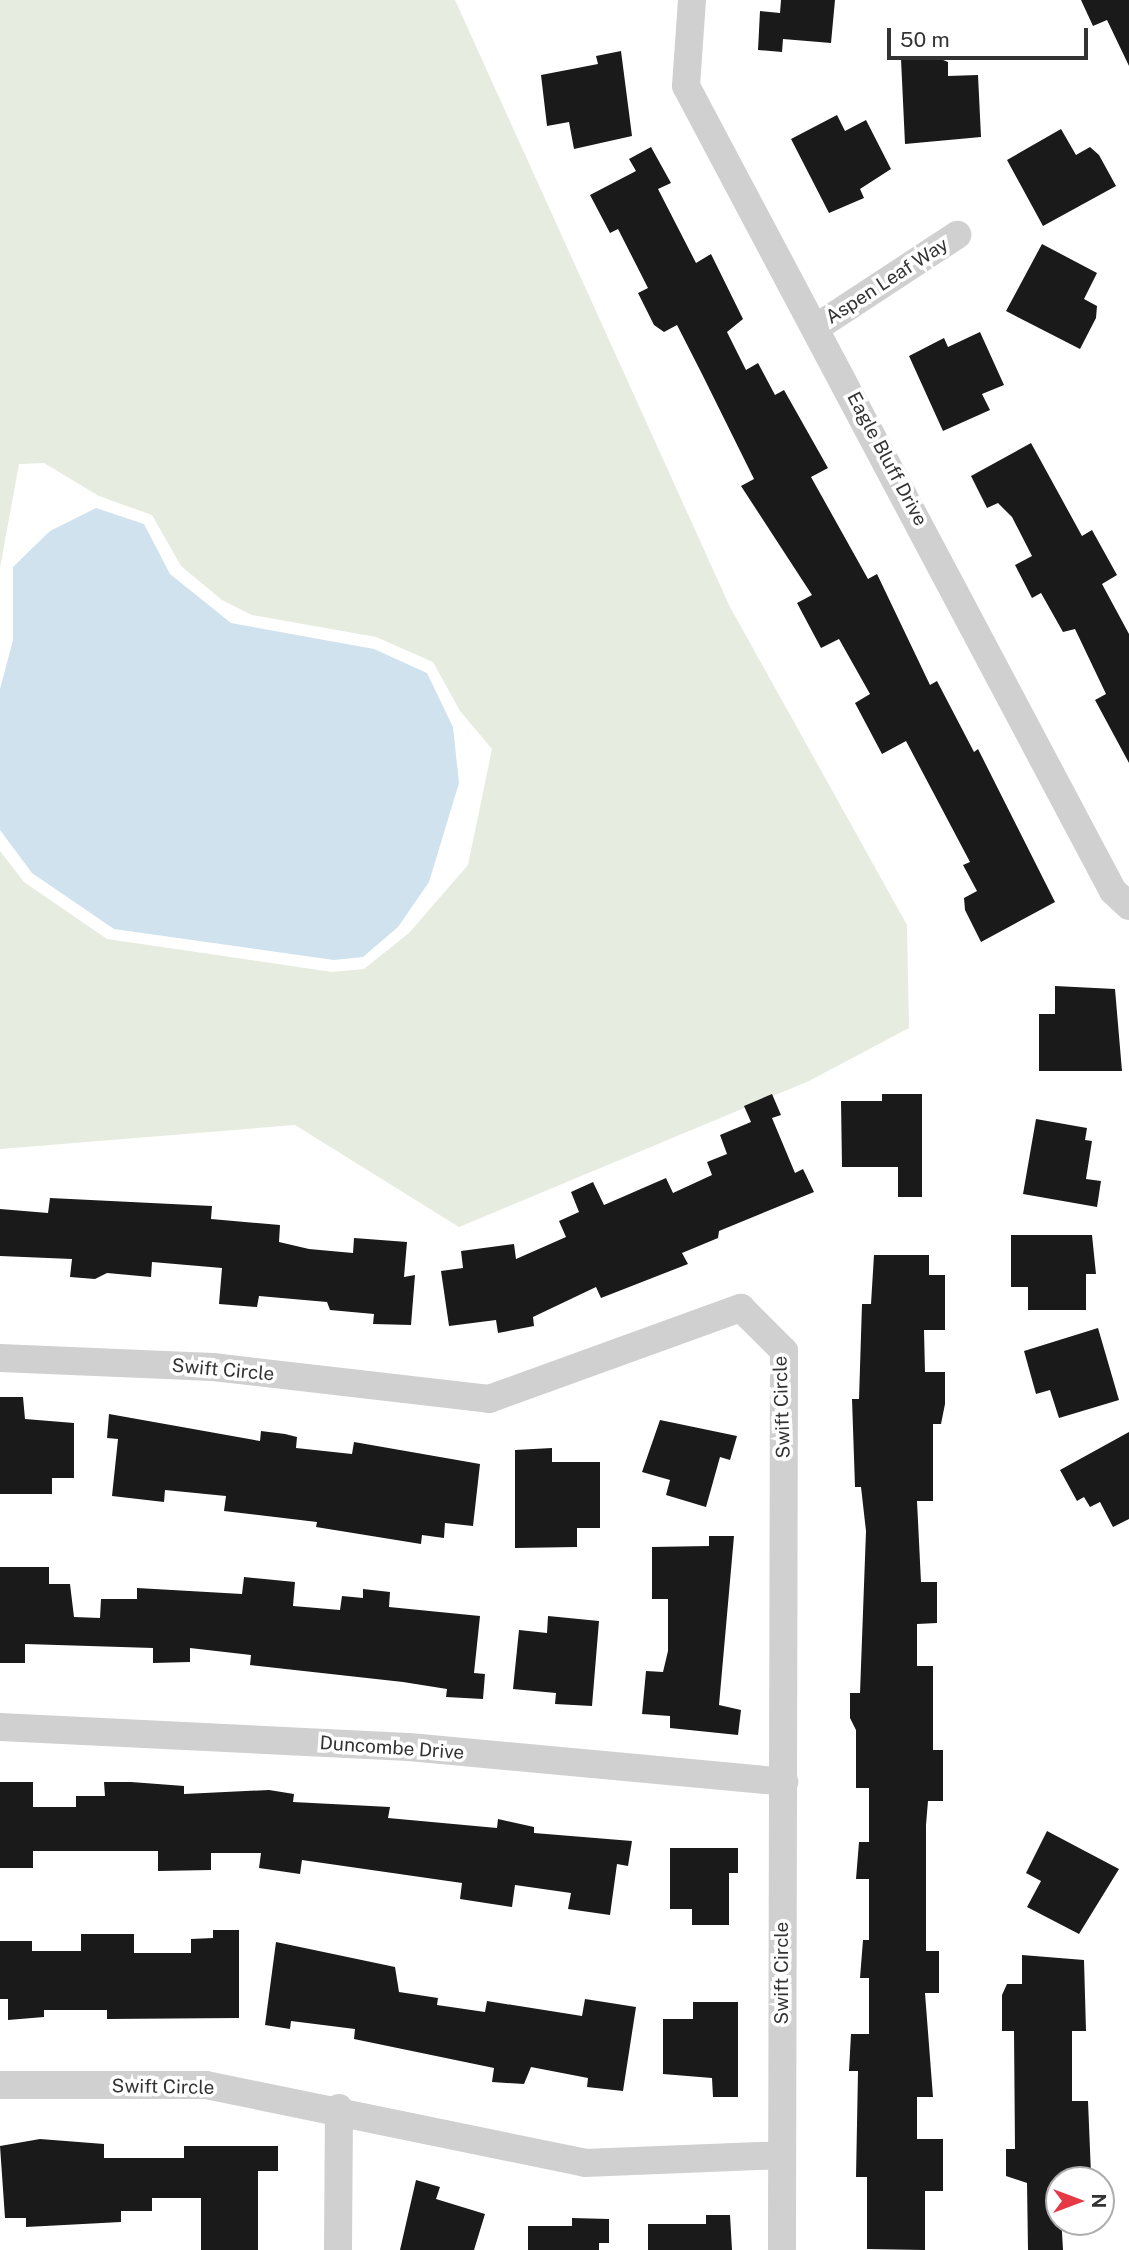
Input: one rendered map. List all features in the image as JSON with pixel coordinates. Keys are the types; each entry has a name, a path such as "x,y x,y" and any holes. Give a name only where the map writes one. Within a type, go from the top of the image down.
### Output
{"street":[{"name":"Eagle Bluff Drive","path":"692,0 686,86 817,327 1113,891 1129,906"},
{"name":"Aspen Leaf Way","path":"817,327 957,235"},
{"name":"Swift Circle","path":"0,1359 214,1367 489,1399 741,1308 784,1351 782,2250"},
{"name":"Duncombe Drive","path":"0,1727 409,1747 784,1782"},
{"name":"Swift Circle","path":"0,2085 206,2085 339,2108 585,2163 781,2155"},
{"path":"338,2250 339,2108"}],"shaded area":[{"path":"0,0 455,0 730,607 907,925 909,1028 809,1081 459,1227 295,1125 0,1149 0,851 24,882 107,939 332,972 364,969 409,933 468,865 492,749 460,711 433,662 376,637 252,615 222,600 181,566 152,515 99,496 44,463 19,464 0,568"}],"water":[{"path":"96,508 144,524 170,574 231,623 374,649 427,673 453,727 459,783 429,882 398,927 363,957 334,960 114,929 32,873 0,830 0,689 13,640 13,567 50,531"}],"building":[{"path":"781,0 835,0 831,43 783,39 782,52 758,50 760,11 780,13"},
{"path":"1081,0 1129,0 1129,66 1107,20 1093,26"},
{"path":"621,51 632,136 574,149 569,122 547,126 541,75 598,64 596,56"},
{"path":"936,57 948,62 948,76 978,75 981,137 905,144 901,59"},
{"path":"837,115 845,131 866,120 891,169 860,189 864,198 829,213 791,139"},
{"path":"1061,129 1076,155 1090,147 1099,155 1116,186 1043,226 1007,160"},
{"path":"651,147 671,183 658,189 696,263 711,254 743,319 727,332 746,370 758,363 775,395 784,390 828,468 811,477 868,579 877,574 930,685 937,681 974,752 978,749 1055,902 981,942 965,910 964,898 977,891 963,865 970,862 906,741 882,754 855,703 870,694 839,639 821,648 797,603 812,595 741,486 754,479 702,374 677,325 664,332 654,325 638,293 648,288 618,229 610,233 590,195 636,171 629,159"},
{"path":"1042,244 1097,273 1084,299 1097,306 1096,318 1080,349 1006,311"},
{"path":"980,332 1004,385 982,394 990,410 943,431 909,356 944,338 948,347"},
{"path":"1031,443 1082,536 1092,530 1117,575 1102,584 1129,634 1129,763 1095,700 1106,694 1075,629 1063,632 1041,593 1032,598 1015,565 1032,556 1012,517 998,503 987,508 971,476"},
{"path":"1055,986 1115,989 1122,1071 1039,1071 1039,1014 1055,1014"},
{"path":"772,1094 781,1115 772,1118 795,1173 803,1169 814,1192 719,1231 718,1238 682,1253 688,1264 601,1298 596,1287 533,1317 534,1326 498,1333 496,1320 449,1326 441,1271 463,1268 461,1251 514,1244 516,1259 566,1237 559,1221 579,1212 571,1192 593,1182 604,1205 666,1178 673,1193 712,1175 707,1162 727,1154 720,1135 751,1122 744,1106"},
{"path":"882,1094 922,1094 922,1197 898,1197 898,1167 842,1167 841,1101 882,1101"},
{"path":"1036,1119 1087,1128 1085,1140 1092,1141 1086,1179 1101,1181 1097,1207 1023,1194"},
{"path":"50,1198 212,1206 211,1219 280,1225 279,1242 309,1249 353,1253 354,1238 407,1242 404,1277 415,1275 411,1325 373,1324 374,1314 330,1310 327,1302 259,1296 257,1307 219,1304 222,1268 152,1262 151,1277 107,1273 95,1279 70,1277 72,1259 0,1256 0,1209 48,1213"},
{"path":"1011,1235 1092,1235 1096,1274 1086,1274 1086,1310 1028,1310 1028,1287 1011,1287"},
{"path":"874,1255 929,1255 929,1275 945,1275 945,1330 924,1330 925,1372 945,1372 945,1404 941,1424 933,1424 933,1501 917,1501 921,1582 937,1582 937,1623 917,1624 917,1666 933,1666 933,1750 943,1750 943,1801 928,1801 926,1825 926,1951 939,1951 939,1993 925,1993 933,2097 917,2097 917,2139 943,2139 943,2191 925,2191 925,2250 867,2249 867,2177 856,2177 858,2071 849,2071 851,2034 869,2034 869,1978 860,1978 863,1940 869,1940 869,1879 856,1879 859,1842 869,1842 869,1788 856,1788 856,1730 850,1718 850,1693 860,1693 866,1531 861,1487 855,1487 852,1399 859,1399 862,1304 871,1304"},
{"path":"1098,1328 1119,1400 1059,1418 1050,1390 1036,1394 1024,1351"},
{"path":"0,1397 23,1397 25,1419 74,1423 74,1478 52,1478 52,1494 0,1494"},
{"path":"109,1414 260,1441 261,1431 285,1434 297,1437 296,1448 352,1454 354,1442 480,1464 473,1526 445,1523 444,1538 422,1535 421,1544 316,1527 317,1522 224,1511 226,1496 165,1490 164,1502 112,1496 118,1439 107,1438"},
{"path":"660,1420 737,1436 730,1460 720,1457 706,1507 666,1495 670,1480 642,1472"},
{"path":"1129,1432 1129,1519 1113,1527 1100,1502 1090,1507 1084,1497 1077,1501 1060,1470"},
{"path":"552,1448 552,1462 600,1462 600,1528 577,1528 577,1547 515,1548 515,1450"},
{"path":"709,1536 734,1536 719,1705 741,1710 738,1735 670,1728 670,1716 642,1714 646,1671 663,1672 668,1651 668,1599 652,1599 652,1547 709,1546"},
{"path":"0,1567 49,1567 49,1584 70,1584 74,1617 100,1618 101,1599 137,1599 137,1588 242,1594 244,1577 295,1582 293,1606 340,1610 342,1596 363,1598 363,1589 390,1592 389,1607 480,1616 474,1673 485,1674 483,1699 446,1697 447,1689 403,1682 250,1665 251,1655 190,1648 190,1662 153,1663 153,1648 25,1644 25,1663 0,1663"},
{"path":"548,1616 599,1621 592,1706 555,1704 556,1693 513,1689 519,1630 547,1633"},
{"path":"0,1782 33,1782 33,1807 76,1807 76,1796 105,1796 104,1782 131,1782 184,1786 184,1794 269,1790 294,1794 293,1802 390,1807 388,1818 497,1828 498,1819 534,1827 534,1833 632,1841 628,1866 617,1864 610,1915 568,1909 571,1893 515,1885 512,1907 460,1899 462,1883 302,1860 300,1874 259,1868 261,1853 211,1853 211,1870 158,1871 158,1851 33,1851 33,1868 0,1868"},
{"path":"1047,1831 1119,1869 1079,1934 1027,1907 1041,1881 1026,1873"},
{"path":"670,1848 738,1848 738,1873 729,1873 729,1925 692,1925 692,1909 670,1909"},
{"path":"213,1930 239,1930 239,2018 107,2019 107,2010 44,2010 44,2017 8,2020 8,1999 0,1999 0,1941 32,1941 32,1951 81,1951 81,1934 134,1934 134,1953 191,1953 191,1939 213,1938"},
{"path":"276,1942 395,1967 399,1992 438,1998 437,2005 485,2012 487,2001 582,2016 585,1999 636,2007 623,2091 587,2087 588,2078 531,2067 524,2084 492,2082 494,2068 354,2039 355,2029 291,2021 290,2029 265,2025"},
{"path":"1022,1955 1084,1960 1086,2031 1072,2031 1072,2101 1088,2101 1091,2166 1045,2166 1045,2236 1062,2236 1063,2250 1028,2250 1027,2183 1006,2176 1006,2149 1015,2149 1014,2031 1002,2031 1002,1995 1007,1984 1022,1984"},
{"path":"693,2002 738,2002 738,2097 713,2097 712,2078 663,2074 663,2019 693,2019"},
{"path":"40,2139 104,2144 104,2158 184,2158 184,2146 278,2146 278,2171 258,2171 258,2250 201,2250 201,2198 152,2198 152,2211 121,2211 121,2222 26,2227 26,2218 5,2218 0,2146"},
{"path":"416,2180 440,2187 436,2199 485,2214 474,2250 400,2250"},
{"path":"706,2215 730,2215 732,2250 648,2250 648,2224 706,2224"},
{"path":"572,2218 609,2219 609,2243 599,2243 599,2250 528,2250 528,2226 572,2226"}]}
